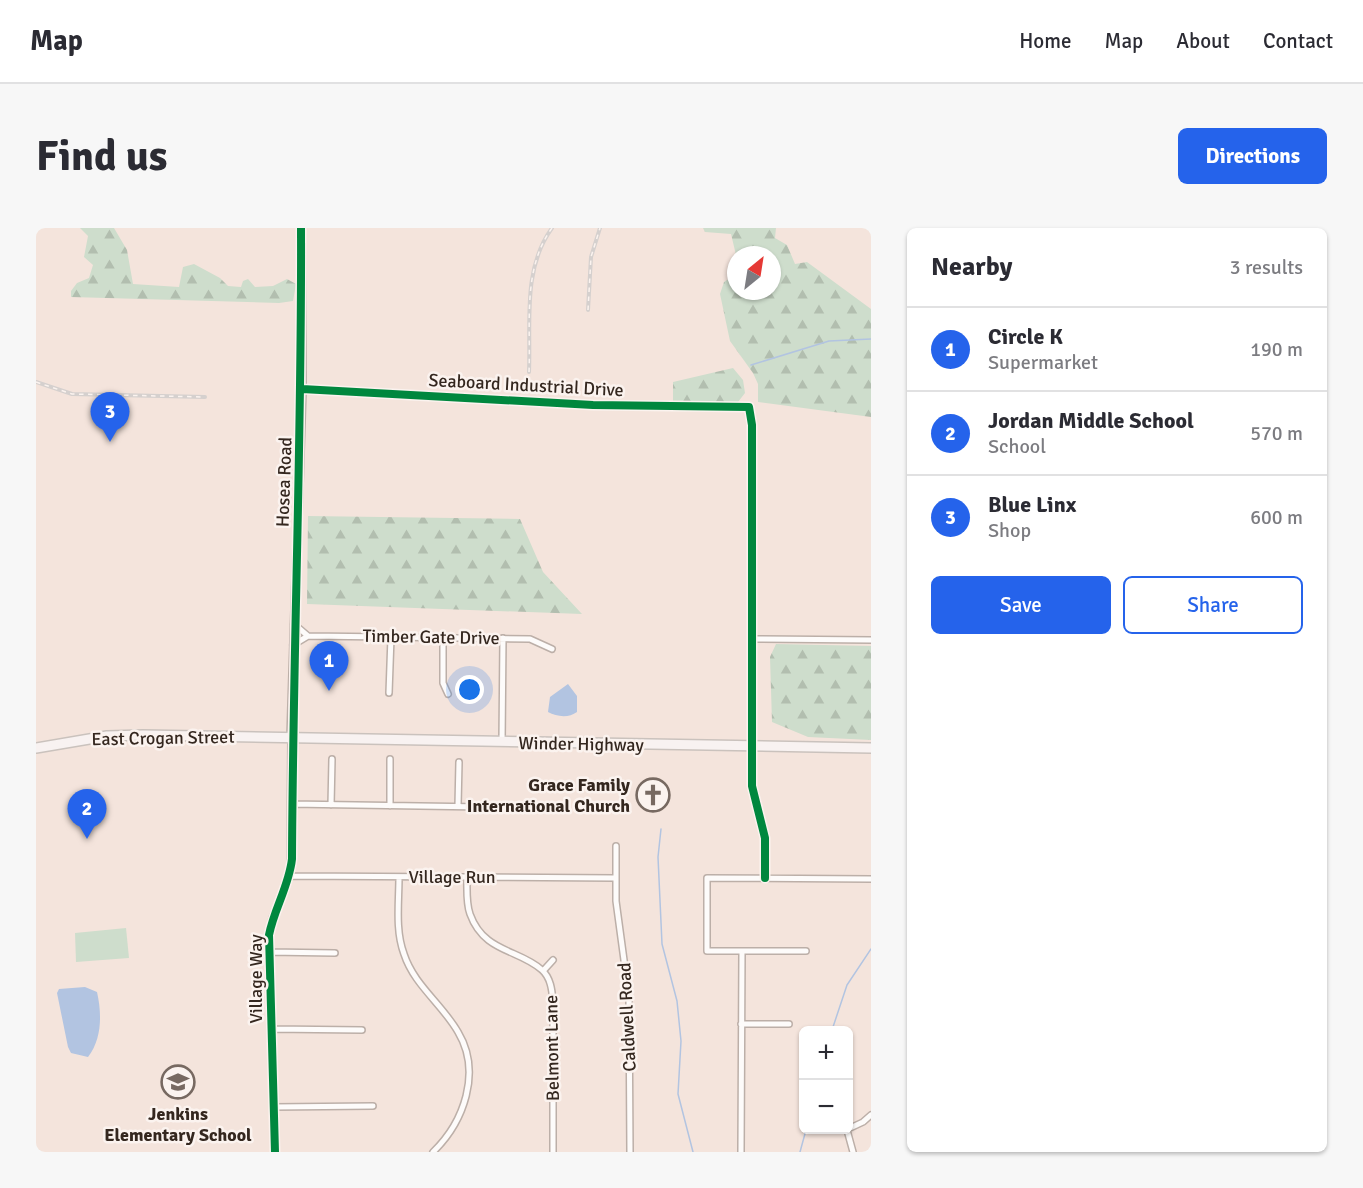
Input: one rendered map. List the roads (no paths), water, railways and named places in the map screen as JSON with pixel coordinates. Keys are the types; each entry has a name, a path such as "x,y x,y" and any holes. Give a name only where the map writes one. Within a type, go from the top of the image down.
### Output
{"main road":[{"name":"East Crogan Street","path":"36,748 107,736 291,737"},
{"name":"Winder Highway","path":"291,737 871,748"}],"street":[{"name":"Hosea Road","path":"291,737 302,389 301,228"},
{"name":"Seaboard Industrial Drive","path":"302,389 593,405 748,407 752,426 751,639"},
{"path":"293,645 308,636 294,624"},
{"name":"Timber Gate Drive","path":"308,636 530,639 552,649"},
{"path":"389,693 391,637"},
{"path":"443,638 443,683 448,693"},
{"path":"502,742 503,638"},
{"path":"765,878 765,838 752,786 751,639 871,640"},
{"name":"Village Way","path":"275,1152 269,952 272,918 290,876 291,737"},
{"path":"331,805 332,759"},
{"path":"390,759 390,806"},
{"path":"458,807 459,762"},
{"path":"291,804 484,807"},
{"name":"Caldwell Road","path":"616,846 615,878 629,997 630,1152"},
{"name":"Village Run","path":"290,876 615,878"},
{"path":"399,877 399,927 404,956 413,974 459,1032 469,1069 466,1100 451,1132 433,1152"},
{"name":"Belmont Lane","path":"466,877 468,906 479,931 492,944 543,971 550,983 553,1001 553,1152"},
{"path":"806,951 707,951 707,878 871,879"},
{"path":"741,1152 742,951"},
{"path":"269,952 335,953"},
{"path":"543,971 553,960"},
{"path":"741,1024 789,1024"},
{"path":"271,1029 362,1030"},
{"path":"274,1107 373,1106"},
{"path":"853,1127 863,1122 871,1114"},
{"path":"849,1134 853,1152"}],"water":[{"path":"568,684 577,696 577,712 563,716 548,712 550,697"},
{"path":"85,987 97,992 100,1009 100,1026 96,1042 88,1057 71,1053 68,1047 57,993 59,989"}],"waterway":[{"path":"751,365 829,341 871,339"},
{"path":"661,829 658,857 662,944 677,1001 681,1041 678,1094 693,1152"},
{"path":"833,1026 847,985 871,949"},
{"path":"800,1152 805,1134"}],"railway":[{"path":"529,372 529,316 532,279 542,244 552,228"},
{"path":"588,310 591,257 600,228"},
{"path":"36,382 72,394 205,397"}],"place":[{"name":"Blue Linx","path":"110,442"},
{"name":"Circle K","path":"329,691"},
{"name":"Grace Family International Church","path":"653,795"},
{"name":"Jordan Middle School","path":"87,839"},
{"name":"Jenkins Elementary School","path":"178,1082"}]}
